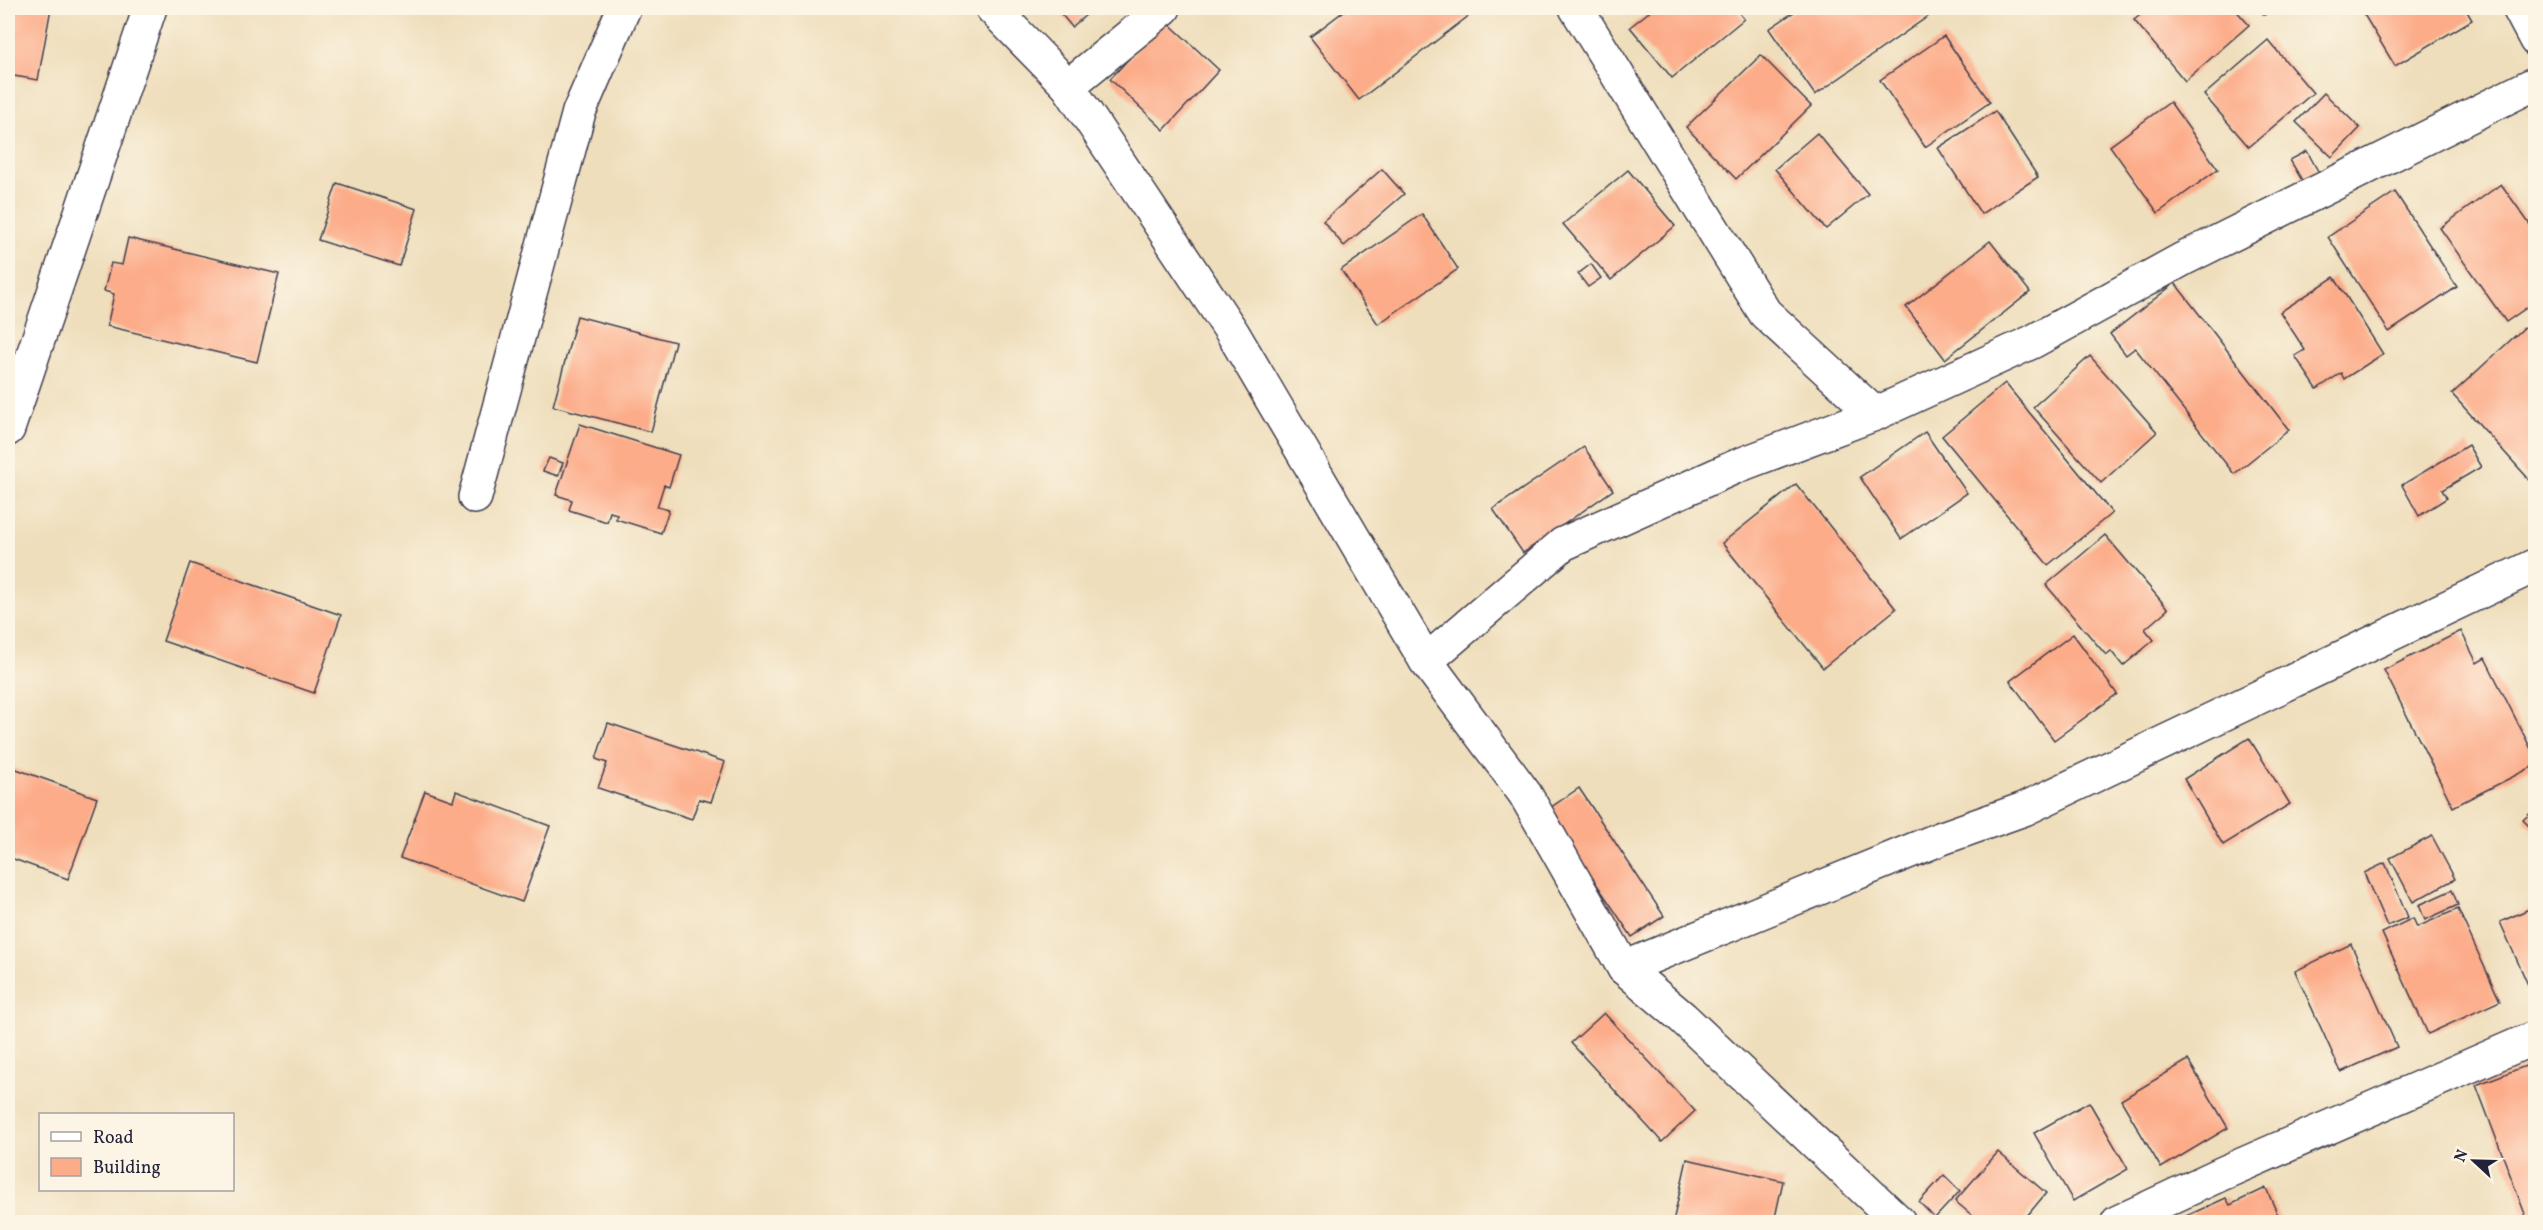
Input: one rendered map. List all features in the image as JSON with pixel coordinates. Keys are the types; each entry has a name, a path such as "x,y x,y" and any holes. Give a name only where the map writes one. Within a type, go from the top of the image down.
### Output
{"street":[{"path":"8,429 150,8"},
{"path":"475,497 579,112 624,8"},
{"path":"992,8 1068,87 1232,332 1426,661 1525,794 1624,968 1683,1018 1898,1222"},
{"path":"1068,87 1164,8"},
{"path":"1576,8 1765,314 1875,414"},
{"path":"2519,8 2535,40"},
{"path":"1426,661 1563,544 1737,466 1875,414 2032,342 2183,259 2535,83"},
{"path":"1624,968 1942,838 2024,809 2535,565"},
{"path":"2118,1222 2221,1174 2535,1037"}],"building":[{"path":"8,8 51,8 38,80 8,75"},
{"path":"1056,8 1094,8 1072,27"},
{"path":"1348,8 1479,8 1359,100 1310,37"},
{"path":"1654,8 1735,8 1744,19 1672,78 1630,27"},
{"path":"1800,8 1925,8 1930,15 1815,95 1769,29"},
{"path":"2149,8 2234,8 2249,25 2185,81 2134,20"},
{"path":"2259,8 2276,8 2264,15"},
{"path":"2360,8 2465,8 2472,20 2395,66"},
{"path":"1165,20 1219,70 1164,130 1110,79"},
{"path":"1944,36 1990,102 1925,147 1880,80"},
{"path":"2268,40 2313,93 2249,147 2204,95"},
{"path":"1761,55 1811,106 1736,179 1686,127"},
{"path":"2324,93 2360,128 2332,157 2296,122"},
{"path":"2170,102 2218,169 2158,213 2110,146"},
{"path":"1995,111 2038,177 1981,214 1938,148"},
{"path":"1817,133 1868,194 1826,229 1775,169"},
{"path":"2307,151 2319,173 2303,182 2290,160"},
{"path":"1382,169 1404,194 1344,246 1323,221"},
{"path":"1628,170 1675,226 1611,280 1563,224"},
{"path":"337,183 417,209 399,266 318,240"},
{"path":"2501,184 2536,233 2536,301 2506,322 2440,228"},
{"path":"2395,192 2457,287 2389,332 2328,237"},
{"path":"1422,214 1458,269 1378,324 1341,270"},
{"path":"128,238 279,274 257,362 107,326 114,294 104,291 111,263 122,265"},
{"path":"1990,241 2030,292 1945,359 1906,307"},
{"path":"1591,264 1601,278 1588,287 1578,274"},
{"path":"2334,277 2383,354 2344,379 2341,373 2317,389 2295,356 2305,350 2280,312"},
{"path":"2175,283 2289,430 2234,474 2135,348 2126,355 2110,334"},
{"path":"577,316 675,342 651,432 553,406"},
{"path":"2526,326 2536,337 2536,487 2452,394"},
{"path":"2090,356 2157,432 2101,483 2033,407"},
{"path":"2005,383 2112,513 2048,565 1942,436"},
{"path":"580,424 679,455 669,487 664,485 657,507 669,510 661,533 616,519 617,514 610,512 607,522 569,510 572,500 556,495"},
{"path":"1925,432 1967,493 1901,539 1860,477"},
{"path":"2468,445 2481,467 2442,490 2447,498 2419,516 2402,485"},
{"path":"1584,447 1613,490 1523,553 1493,509"},
{"path":"549,458 563,463 558,476 543,471"},
{"path":"1796,484 1896,609 1823,668 1722,543"},
{"path":"2105,535 2168,609 2145,629 2154,640 2123,666 2111,651 2106,655 2046,585"},
{"path":"190,563 341,615 314,693 163,641"},
{"path":"2461,631 2477,663 2485,658 2536,759 2536,765 2453,807 2384,670"},
{"path":"2073,634 2117,694 2054,740 2010,681"},
{"path":"608,723 725,762 711,802 699,799 692,819 598,788 607,763 596,759"},
{"path":"2249,738 2290,804 2223,845 2184,779"},
{"path":"8,766 97,798 68,879 8,857"},
{"path":"1579,788 1664,916 1632,937 1547,810"},
{"path":"425,791 453,801 456,791 550,826 522,902 400,858"},
{"path":"2536,808 2536,833 2523,820"},
{"path":"2432,836 2455,879 2413,902 2390,858"},
{"path":"2385,863 2408,917 2387,926 2364,873"},
{"path":"2452,890 2458,905 2425,920 2419,905"},
{"path":"2536,906 2536,984 2529,987 2500,922"},
{"path":"2458,909 2500,1001 2428,1034 2382,933 2413,918 2417,927"},
{"path":"2351,944 2397,1047 2341,1072 2295,971"},
{"path":"1604,1013 1695,1111 1662,1142 1571,1043"},
{"path":"2188,1060 2228,1128 2161,1168 2121,1100"},
{"path":"2536,1062 2536,1222 2528,1222 2476,1085"},
{"path":"2089,1102 2128,1169 2073,1201 2034,1133"},
{"path":"1998,1152 2046,1193 2022,1222 1980,1222 1955,1201"},
{"path":"1687,1159 1783,1181 1774,1222 1673,1222"},
{"path":"1944,1175 1960,1191 1935,1218 1919,1202"},
{"path":"2266,1188 2281,1222 2173,1222 2226,1198 2230,1205"}]}
